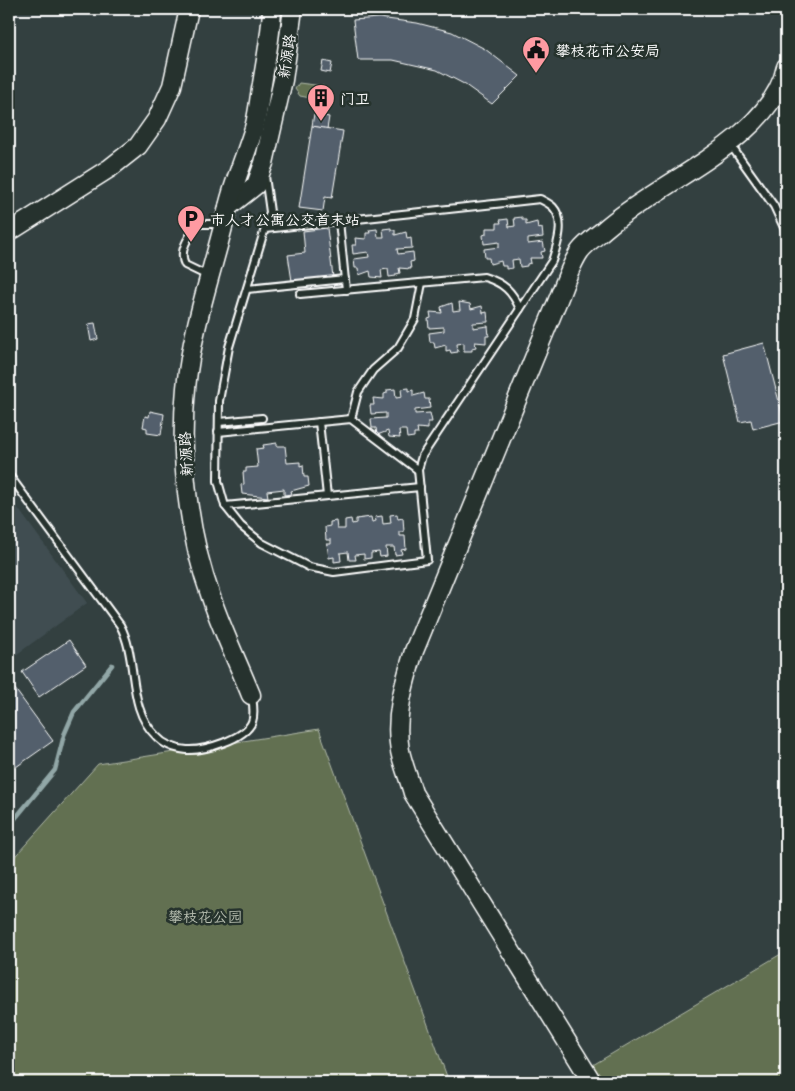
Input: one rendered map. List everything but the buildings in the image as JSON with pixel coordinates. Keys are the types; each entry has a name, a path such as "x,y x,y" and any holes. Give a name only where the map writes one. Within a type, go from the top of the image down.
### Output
{"street":[{"path":"9,232 110,168 138,146 157,119 172,86 189,9"},
{"name":"新源路","path":"252,695 212,601 199,562 191,522 183,437 186,387 208,276 255,127 271,27 272,9"},
{"name":"新源路","path":"227,215 256,185 264,163 283,80 293,9"},
{"path":"592,1082 413,793 400,751 398,722 402,691 418,642 580,250 617,219 729,143 759,117 784,79 786,67"}],"lane":[{"path":"729,143 774,206 786,232"},
{"path":"264,163 270,212 229,348 219,401 218,481 226,506 241,526 262,543 309,567 334,572 427,560 418,470 422,456 552,261 558,242 560,223 554,207 540,199 265,229"},
{"path":"208,276 185,265 183,254 187,240 199,224 227,215"},
{"path":"339,221 346,290"},
{"path":"300,294 484,277 501,282 513,293 520,308"},
{"path":"247,289 345,279"},
{"path":"351,419 358,392 373,370 398,348 415,319 422,283"},
{"path":"218,422 262,418"},
{"path":"218,432 351,419 418,470"},
{"path":"319,422 327,496"},
{"path":"9,474 120,625 130,647 137,700 141,715 156,737 165,744 188,750 208,747 233,739 252,723 254,705 252,695"},
{"path":"226,506 420,487"}],"shaded area":[{"path":"9,496 87,603 9,660"}],"green space":[{"path":"299,83 323,86 327,94 321,100 300,96 295,89"},
{"name":"攀枝花公园","path":"319,729 449,1082 9,1082 9,863 98,764"},
{"path":"786,951 786,1082 564,1082"}],"waterway":[{"path":"9,826 55,770 64,735 74,712 112,665"}],"place":[{"name":"攀枝花市公安局","path":"536,74"},
{"name":"门卫","path":"321,122"},
{"name":"市人才公寓公交首末站","path":"191,243"}]}
